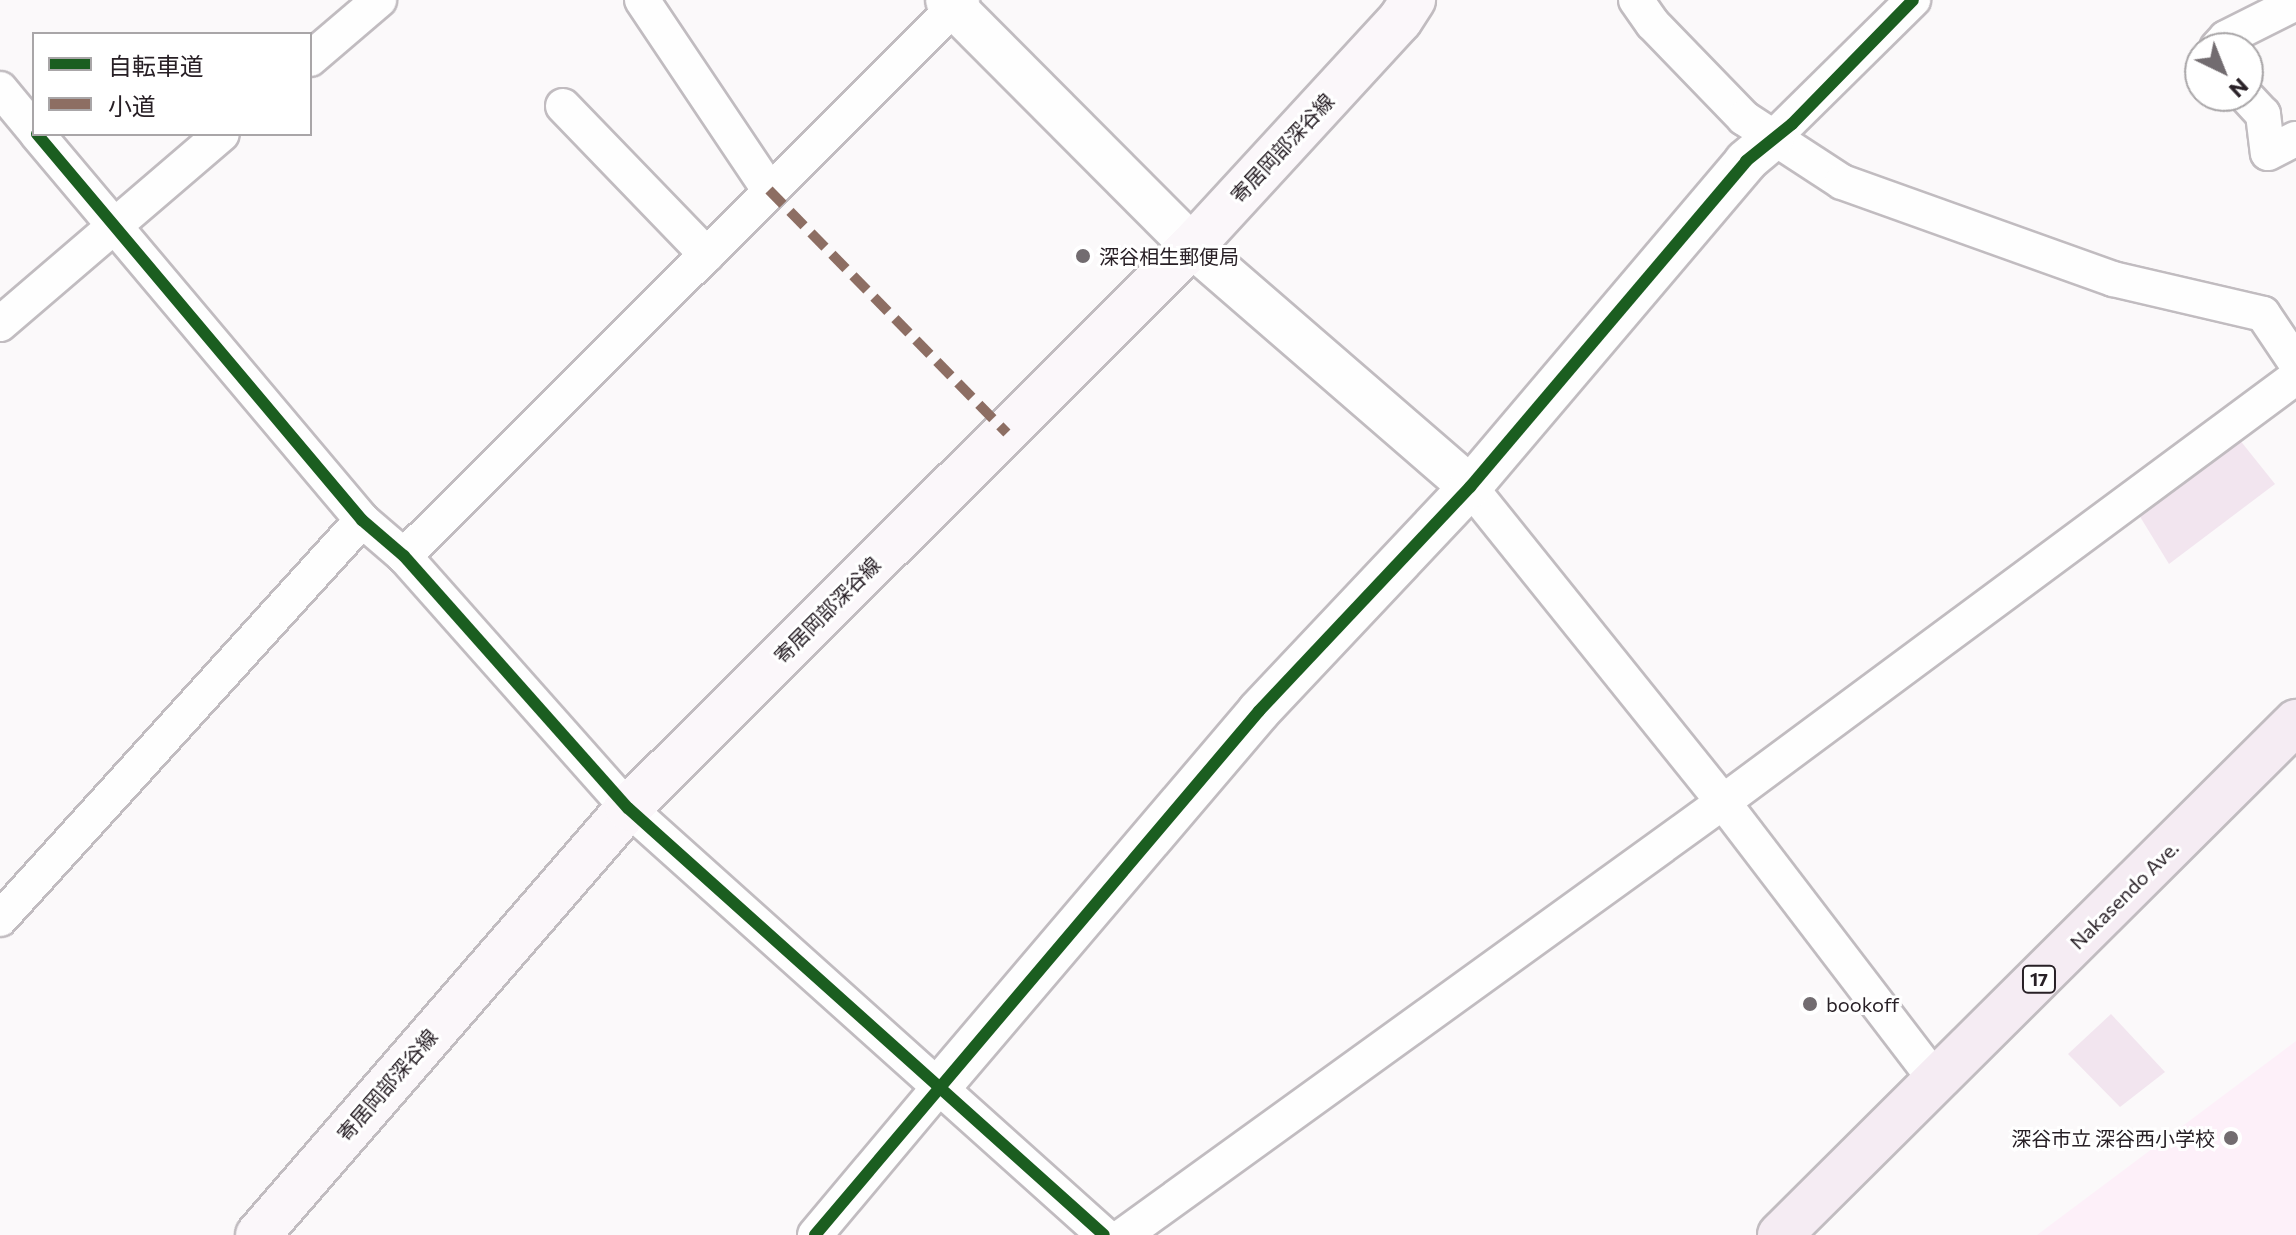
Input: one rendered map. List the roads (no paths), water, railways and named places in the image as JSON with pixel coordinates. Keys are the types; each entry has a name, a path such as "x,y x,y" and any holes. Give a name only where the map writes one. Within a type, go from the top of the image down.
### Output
{"highway":[{"name":"Nakasendo Ave.","path":"1780,1235 2296,722"}],"main road":[{"name":"寄居岡部深谷線","path":"258,1235 628,808 1192,246 1400,20 1413,0"}],"street":[{"path":"312,57 379,0"},
{"path":"642,0 769,190"},
{"path":"1636,0 1653,24 1744,118 1842,182 2113,279 2263,314 2296,363"},
{"path":"815,1235 1259,711 1470,487 1746,161 1913,0"},
{"path":"404,556 707,255 954,3 1192,246 1470,487 1723,802 1937,1082"},
{"path":"2238,32 2296,3"},
{"path":"0,89 32,127"},
{"path":"563,106 707,255"},
{"path":"2261,112 2268,153 2296,139"},
{"path":"39,136 362,520 404,556 628,808 1104,1235"},
{"path":"0,324 220,136"},
{"path":"1124,1235 1723,802 2296,377"},
{"path":"0,919 362,520"}],"place":[{"name":"深谷相生郵便局","path":"1083,256"},
{"name":"bookoff","path":"1810,1004"},
{"name":"深谷市立 深谷西小学校","path":"2231,1138"}]}
